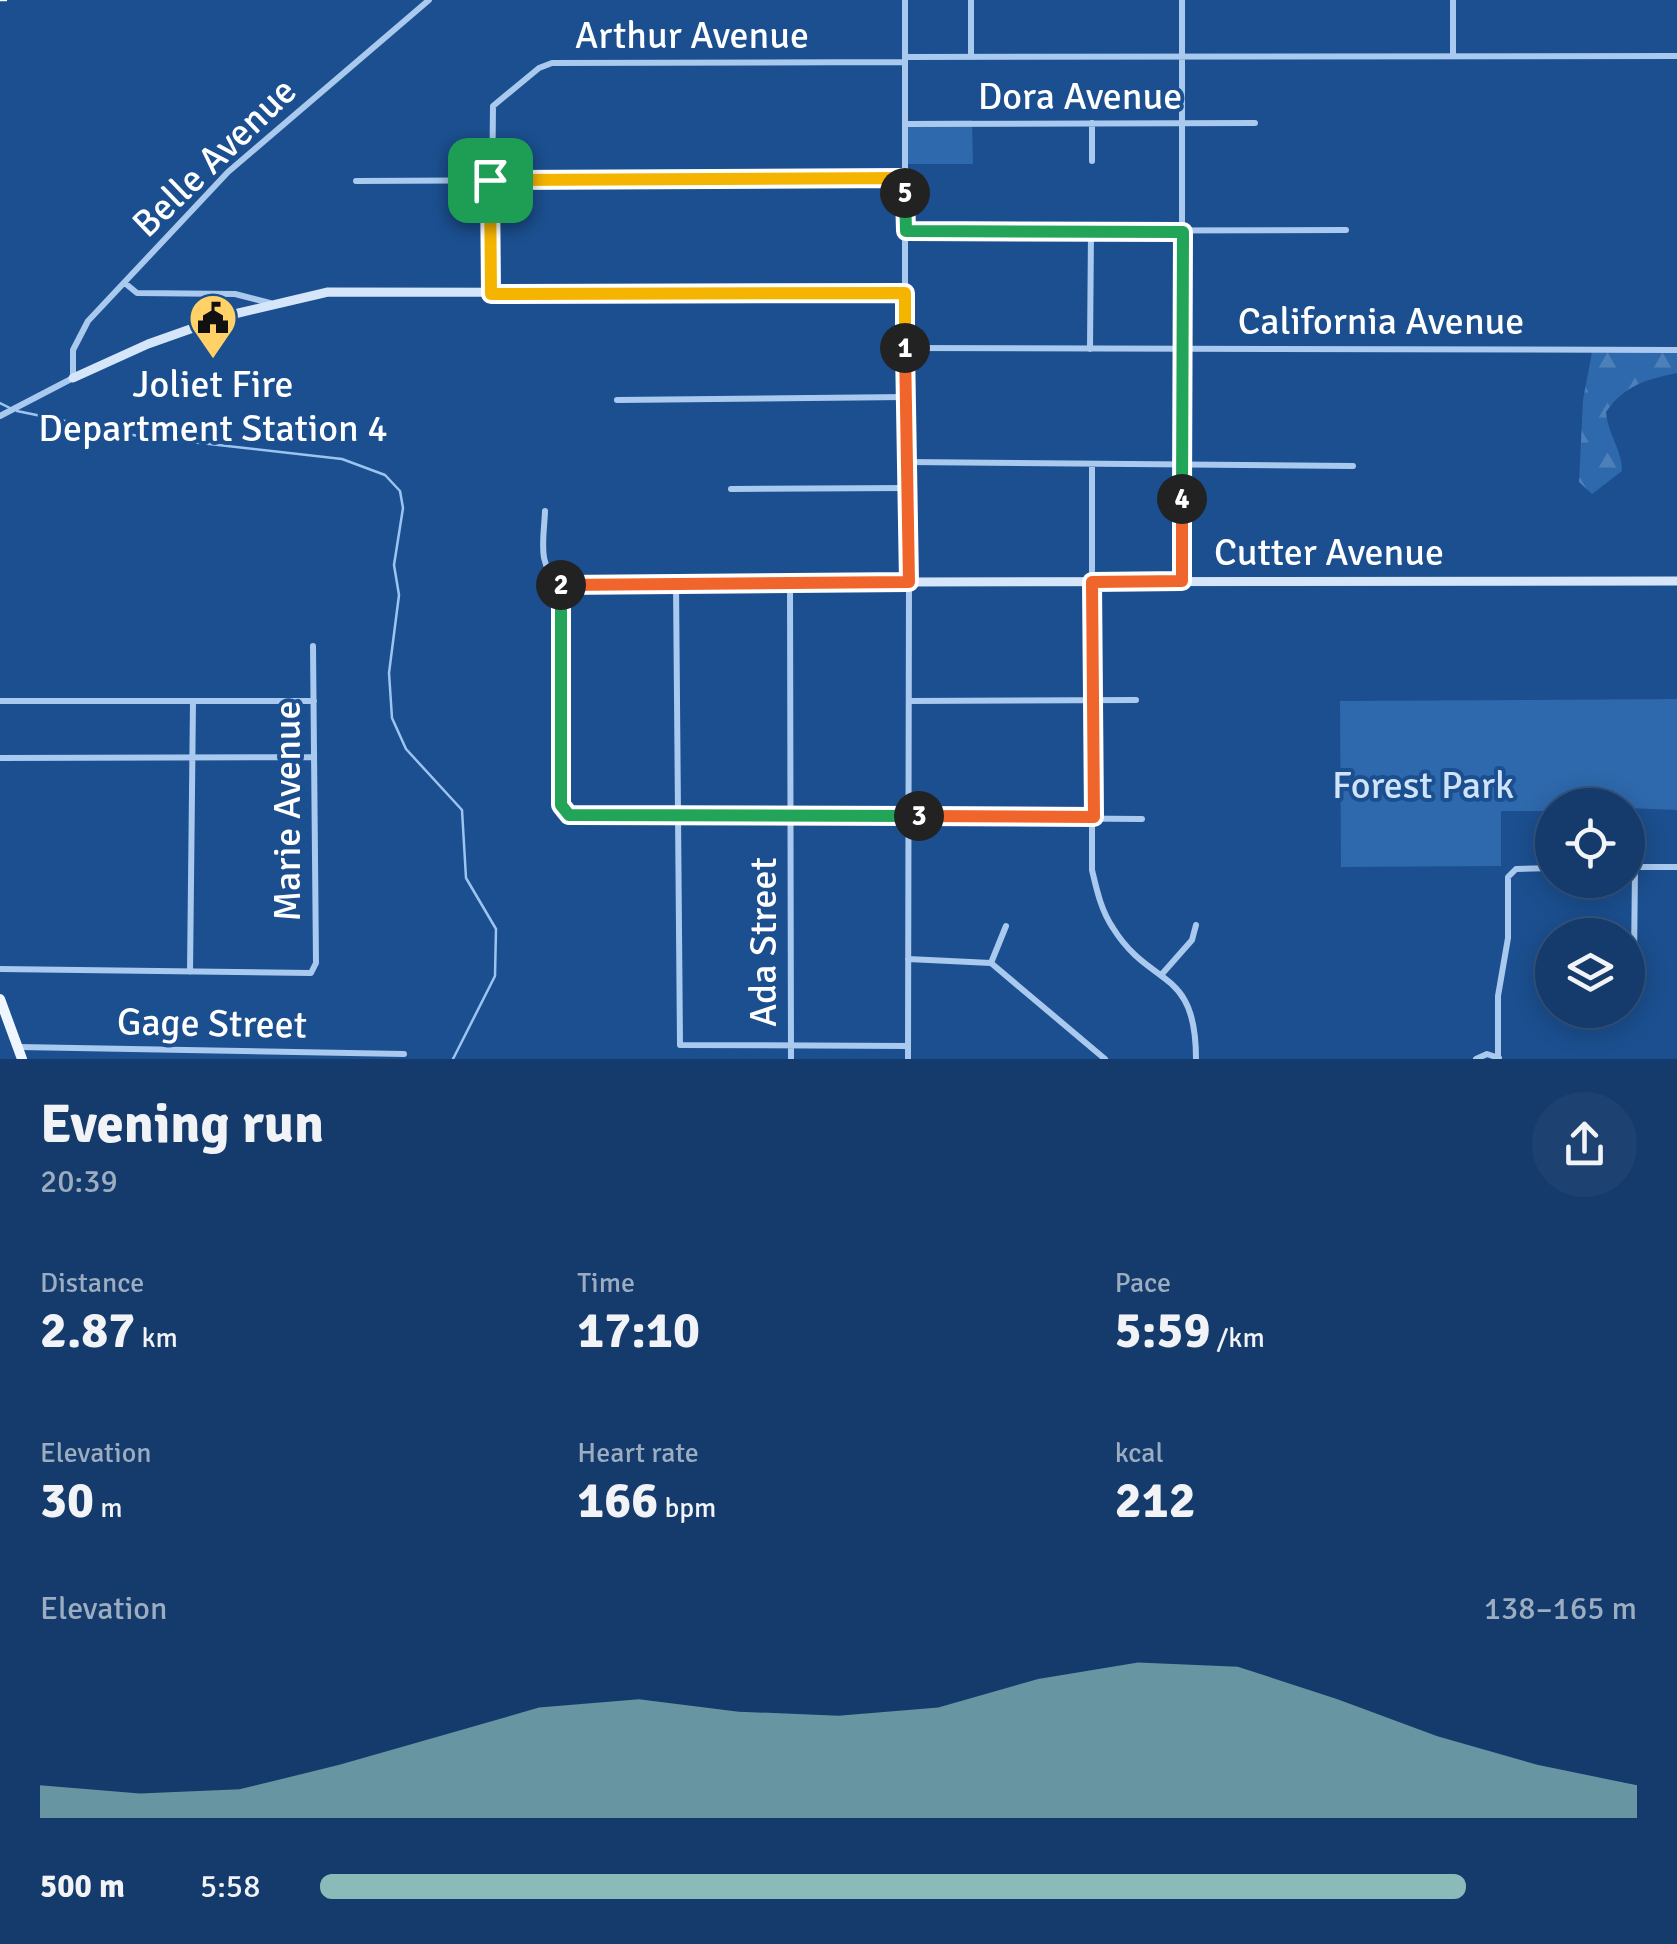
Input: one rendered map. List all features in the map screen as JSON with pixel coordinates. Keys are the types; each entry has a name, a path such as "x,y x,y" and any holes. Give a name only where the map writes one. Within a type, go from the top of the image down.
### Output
{"main road":[{"path":"0,999 20,1053"}],"street":[{"name":"Belle Avenue","path":"73,378 73,350 88,321 228,172 429,0"},
{"path":"905,0 908,1059"},
{"path":"970,57 971,0"},
{"path":"1182,0 1182,581"},
{"path":"1453,0 1453,56"},
{"name":"Arthur Avenue","path":"490,180 492,106 539,68 552,63 970,57 1677,56"},
{"path":"1092,123 1092,161"},
{"name":"Dora Avenue","path":"905,124 1255,123"},
{"path":"356,180 905,178"},
{"path":"490,180 491,294"},
{"path":"906,231 1346,230"},
{"path":"1090,350 1091,232"},
{"path":"126,284 137,293 235,294 270,303"},
{"path":"2,415 148,344 270,303 328,292 905,293"},
{"name":"California Avenue","path":"906,348 1677,350"},
{"path":"617,400 906,397"},
{"path":"906,462 1353,466"},
{"path":"1092,464 1092,870 1100,906 1114,931 1162,974 1193,1012 1196,1059"},
{"path":"731,488 906,488"},
{"path":"545,511 544,565 547,574 561,584 564,811 569,815 1142,819"},
{"name":"Cutter Avenue","path":"561,584 1677,581"},
{"path":"676,583 680,1045 908,1046"},
{"name":"Ada Street","path":"790,584 791,1059"},
{"name":"Marie Avenue","path":"190,972 311,973 316,963 313,646"},
{"path":"0,700 314,701"},
{"path":"908,701 1136,700"},
{"path":"0,969 190,972 193,701"},
{"path":"0,758 314,757"},
{"path":"1645,867 1677,867"},
{"path":"1476,1059 1487,1054 1499,1058 1510,874 1521,868 1535,868"},
{"path":"1162,974 1192,940 1196,925"},
{"path":"991,962 1006,926"},
{"path":"908,960 991,962 1106,1059"},
{"name":"Gage Street","path":"20,1053 404,1054"}],"green space":[{"path":"972,120 973,164 908,164 908,121"},
{"path":"1592,352 1677,352 1677,373 1637,385 1606,412 1622,471 1592,494 1579,482 1583,400"},
{"name":"Forest Park","path":"1677,699 1677,810 1645,809 1645,788 1535,788 1535,811 1501,811 1501,866 1341,867 1340,701"}],"waterway":[{"path":"0,403 10,408"},
{"path":"17,411 138,436 342,459 385,475 400,491 403,508 394,565 399,595 389,673 392,718 406,749 462,810 466,878 496,929 495,976 453,1059"}],"railway":[{"path":"0,0 7,0"}],"place":[{"name":"Joliet Fire Department Station 4","path":"213,360"}],"route":[{"path":"905,178 906,231 1183,232 1182,581 1092,582 1094,817 677,817 569,815 564,811 561,584 909,582 905,293 491,294 490,180 905,178"}]}
